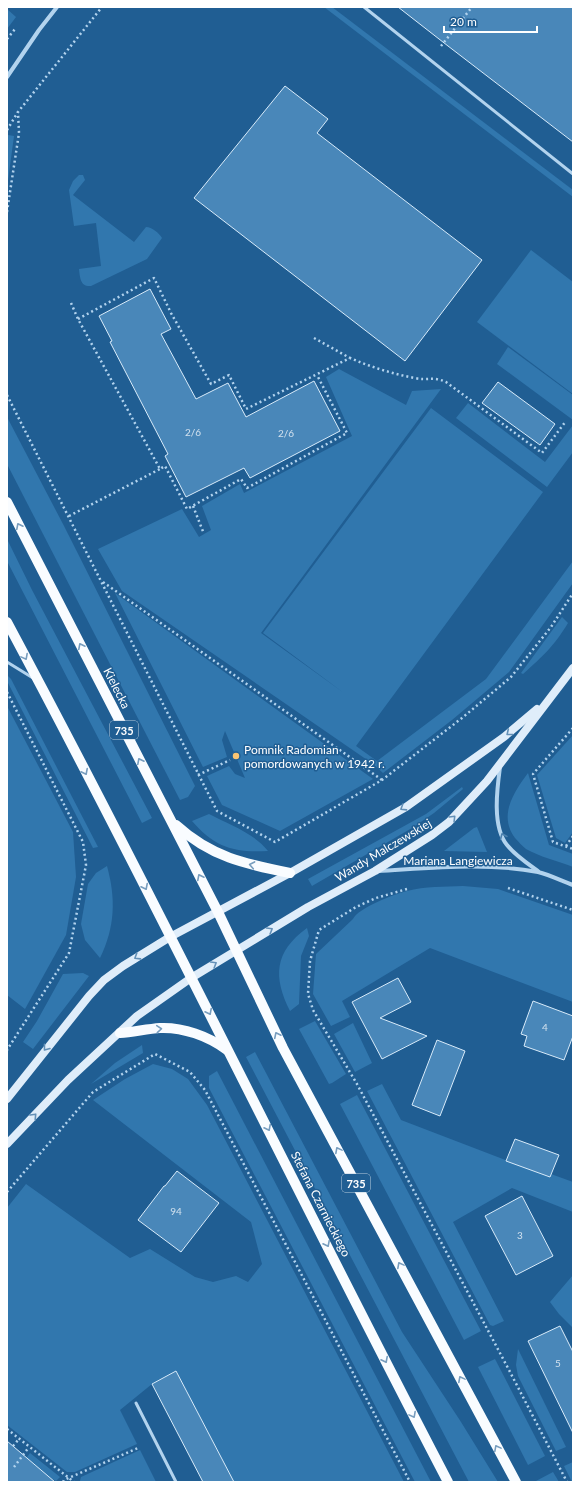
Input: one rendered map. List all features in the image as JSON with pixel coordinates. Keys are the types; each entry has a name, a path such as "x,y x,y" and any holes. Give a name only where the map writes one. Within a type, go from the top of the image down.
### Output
{"main road":[{"name":"Kielecka","path":"7,502 237,950"},
{"path":"7,622 170,937"},
{"name":"Wandy Malczewskiej","path":"7,1144 68,1080 137,1016 191,978 308,907 375,871 432,836 449,822 486,780 573,668"},
{"name":"Wandy Malczewskiej","path":"7,1099 71,1017 104,980 123,966 170,937 218,912 406,807 504,736 549,699"},
{"path":"171,820 202,846 221,855 245,864 290,872"},
{"name":"Stefana Czarnieckiego","path":"170,937 230,1052 395,1381 448,1482"},
{"name":"735","path":"237,950 283,1048 516,1482"},
{"path":"120,1033 160,1028 177,1030 199,1035 218,1043 230,1052"}],"street":[{"path":"7,77 39,30 57,7"},
{"name":"Mariana Langiewicza","path":"500,762 497,787 497,808 500,830 506,844 519,857 540,872"},
{"name":"Mariana Langiewicza","path":"375,871 505,867 540,872 573,885"}],"lane":[{"path":"364,7 573,174"},
{"path":"7,662 40,684"},
{"path":"136,1403 176,1482"}],"path":[{"path":"7,130 18,112 102,7"},
{"path":"440,47 472,7"},
{"path":"7,212 19,134 18,112"},
{"path":"78,319 154,278 171,313 211,384 229,375 246,409 350,358"},
{"path":"71,303 78,319 160,469"},
{"path":"314,338 350,358 371,367 417,379 438,378 446,382 542,453 566,421"},
{"path":"69,516 165,466 187,508 242,479 247,488 347,433 317,375"},
{"path":"7,396 217,811 275,842 382,780 462,718 511,677 551,628 573,593"},
{"path":"193,506 204,534"},
{"path":"102,582 382,780"},
{"path":"7,692 83,842 86,865 69,953 7,1050"},
{"path":"573,728 533,774 554,842 573,849"},
{"path":"198,775 230,760"},
{"path":"566,846 573,836"},
{"path":"413,887 376,898 356,907 319,930 310,961 308,994 314,1010 357,1084 567,1482"},
{"path":"507,888 573,910"},
{"path":"7,1192 93,1092 155,1054 190,1072 204,1090 410,1482"},
{"path":"7,1429 74,1482"},
{"path":"13,1446 19,1439"},
{"path":"63,1482 69,1478 155,1441"},
{"path":"14,1467 29,1447"}],"shaded area":[{"path":"324,7 332,7 573,190 573,197"},
{"path":"7,9 16,17 7,29"},
{"path":"8,135 14,136 7,188 7,138"},
{"path":"79,175 83,175 85,180 73,195 134,242 146,227 151,228 162,238 147,259 91,286 85,285 81,281 79,269 101,266 96,223 74,226 69,190 73,181"},
{"path":"531,250 573,282 573,394 477,322"},
{"path":"508,347 573,395 573,420 497,364"},
{"path":"339,369 406,405 412,391 441,389 261,633 344,693 263,633 431,408 543,492 356,746 377,761 486,679 573,561 573,583 509,672 452,720 383,773 373,764 122,591 98,549 182,509 199,537 211,530 202,506 240,484 244,493 352,436 326,377"},
{"path":"468,403 545,462 573,425 573,452 547,487 456,418"},
{"path":"7,417 64,526 195,786 188,797 180,800 7,464"},
{"path":"7,539 32,590 152,818 142,823 7,561"},
{"path":"115,593 373,779 280,831 222,805 207,776 229,766 235,774 245,778 225,731 222,740 227,757 203,767"},
{"path":"562,617 568,623 558,638 536,662 523,674 521,673"},
{"path":"7,675 11,679 98,847 93,848 7,681"},
{"path":"7,706 73,832 76,877 66,935 25,1009 7,995"},
{"path":"573,735 573,832 565,843 556,838 537,775"},
{"path":"528,773 549,845 573,854 573,867 543,857 526,849 515,838 510,829 508,812 510,804 513,796"},
{"path":"462,787 463,789 434,813 412,828 312,886 308,879 426,814"},
{"path":"209,814 256,839 268,851 245,851 235,849 208,837 192,821"},
{"path":"477,827 487,852 444,851 474,828"},
{"path":"107,866 113,901 109,935 100,958 85,940 81,924 88,884 96,873"},
{"path":"463,886 498,889 573,915 573,1002 430,948 342,1001 350,1017 331,1026 313,994 316,954 356,915 377,902 414,889"},
{"path":"307,928 309,936 301,956 299,1004 290,1011 284,999 281,987 279,976 280,966 288,946"},
{"path":"83,973 89,976 33,1049 23,1042 37,1021 63,974"},
{"path":"315,1021 346,1074 329,1084 299,1029"},
{"path":"353,1023 372,1063 355,1072 334,1034"},
{"path":"142,1045 143,1053 91,1084 115,1063"},
{"path":"255,1052 402,1332 498,1482 469,1482 246,1057"},
{"path":"153,1064 172,1069 188,1079 207,1105 404,1482 234,1482 176,1371 152,1384 120,1410 137,1444 75,1472 67,1472 7,1425 7,1208 26,1184 130,1258 150,1249 195,1277 213,1282 236,1276 248,1282 262,1264 251,1222 93,1100 125,1079"},
{"path":"217,1071 431,1482 415,1482 209,1088 209,1076"},
{"path":"382,1084 401,1120 550,1177 551,1174 573,1182 573,1212 512,1188 453,1222 504,1321 493,1326 490,1325 367,1091"},
{"path":"357,1095 481,1331 464,1340 340,1104"},
{"path":"573,1275 573,1328 559,1314 550,1302"},
{"path":"518,1349 566,1447 556,1451 518,1376 516,1365"},
{"path":"495,1359 545,1456 528,1465 478,1367"},
{"path":"140,1450 156,1482 80,1481 81,1477"},
{"path":"30,1453 60,1477 56,1481 52,1479 50,1482 17,1470"},
{"path":"573,1462 573,1482 572,1482 564,1466"},
{"path":"553,1472 559,1482 536,1481"}],"building":[{"path":"398,7 573,7 573,142 448,46"},
{"path":"285,86 328,119 317,133 482,260 405,361 194,198"},
{"path":"150,289 171,329 161,334 196,399 228,383 246,417 314,381 340,431 250,478 244,468 186,497 165,456 168,454 110,342 112,341 99,316"},
{"path":"498,382 555,424 540,445 482,403"},
{"path":"398,978 411,1002 380,1018 427,1036 382,1059 352,1002"},
{"path":"533,1001 573,1016 573,1036 564,1060 524,1046 527,1036 521,1034"},
{"path":"437,1040 465,1051 440,1116 412,1105"},
{"path":"515,1139 559,1155 550,1177 506,1161"},
{"path":"177,1171 219,1203 181,1252 138,1220"},
{"path":"522,1196 553,1256 516,1275 485,1216"},
{"path":"560,1326 573,1352 573,1433 528,1341"},
{"path":"176,1371 234,1482 203,1482 152,1384"},
{"path":"7,1441 55,1482 7,1482"}],"place":[{"name":"Pomnik Radomian pomordowanych w 1942 r.","path":"236,756"}]}
